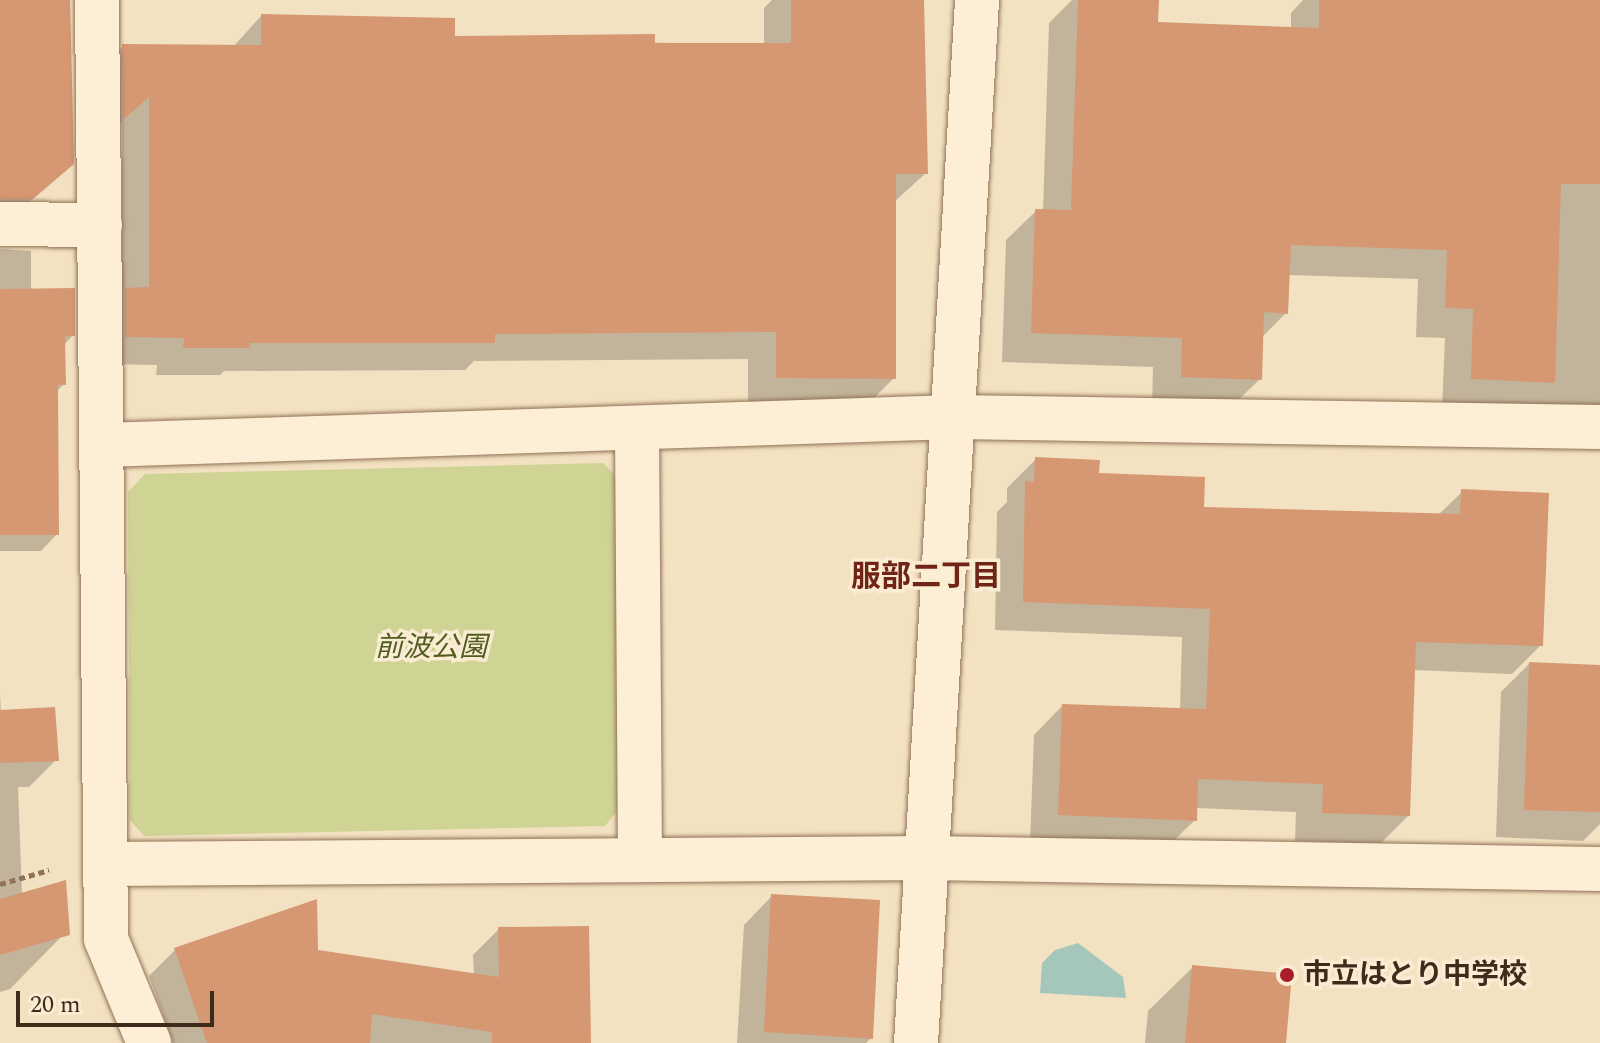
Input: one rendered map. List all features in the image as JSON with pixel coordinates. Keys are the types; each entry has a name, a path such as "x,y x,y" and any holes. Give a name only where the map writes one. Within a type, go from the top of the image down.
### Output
{"street":[{"path":"97,0 108,864 106,939 149,1043"},
{"path":"916,1043 977,0"},
{"path":"0,224 100,225"},
{"path":"103,445 954,417 1600,427"},
{"path":"637,428 640,860"},
{"path":"108,864 928,858 1600,869"}],"green space":[{"name":"前波公園","path":"603,463 621,481 618,810 605,826 144,836 130,820 128,492 145,474"}],"water":[{"path":"1078,943 1123,977 1126,998 1040,993 1042,963 1055,950"}],"building":[{"path":"0,0 70,0 74,164 33,199 0,199"},
{"path":"791,0 924,0 928,174 896,174 896,379 776,378 776,332 495,334 495,343 250,343 250,348 183,348 184,338 125,337 125,288 149,287 149,97 123,120 122,44 261,45 261,14 455,18 455,36 655,34 655,43 791,43"},
{"path":"1078,0 1159,0 1158,22 1319,28 1319,0 1600,0 1600,184 1561,184 1555,383 1471,379 1473,309 1445,308 1447,250 1291,245 1288,314 1264,312 1262,380 1181,377 1182,338 1031,333 1035,209 1071,210"},
{"path":"75,288 75,336 65,336 66,385 58,385 59,535 0,535 0,289"},
{"path":"1035,457 1100,460 1099,473 1205,477 1204,507 1460,514 1461,489 1549,493 1543,646 1416,642 1410,816 1322,813 1323,784 1198,779 1197,821 1058,815 1062,704 1206,709 1210,609 1023,602 1025,481 1034,482"},
{"path":"1529,662 1600,665 1600,812 1524,810"},
{"path":"55,707 59,761 0,763 0,710"},
{"path":"66,880 70,935 0,955 0,899"},
{"path":"771,894 880,900 873,1039 764,1032"},
{"path":"317,899 318,950 499,977 498,927 589,926 591,1043 492,1043 492,1032 372,1014 370,1043 207,1043 174,948"},
{"path":"1192,965 1292,974 1286,1043 1185,1043"}],"place":[{"name":"市立はとり中学校","path":"1287,975"}],"district":[{"name":"服部二丁目","path":"926,577"}]}
